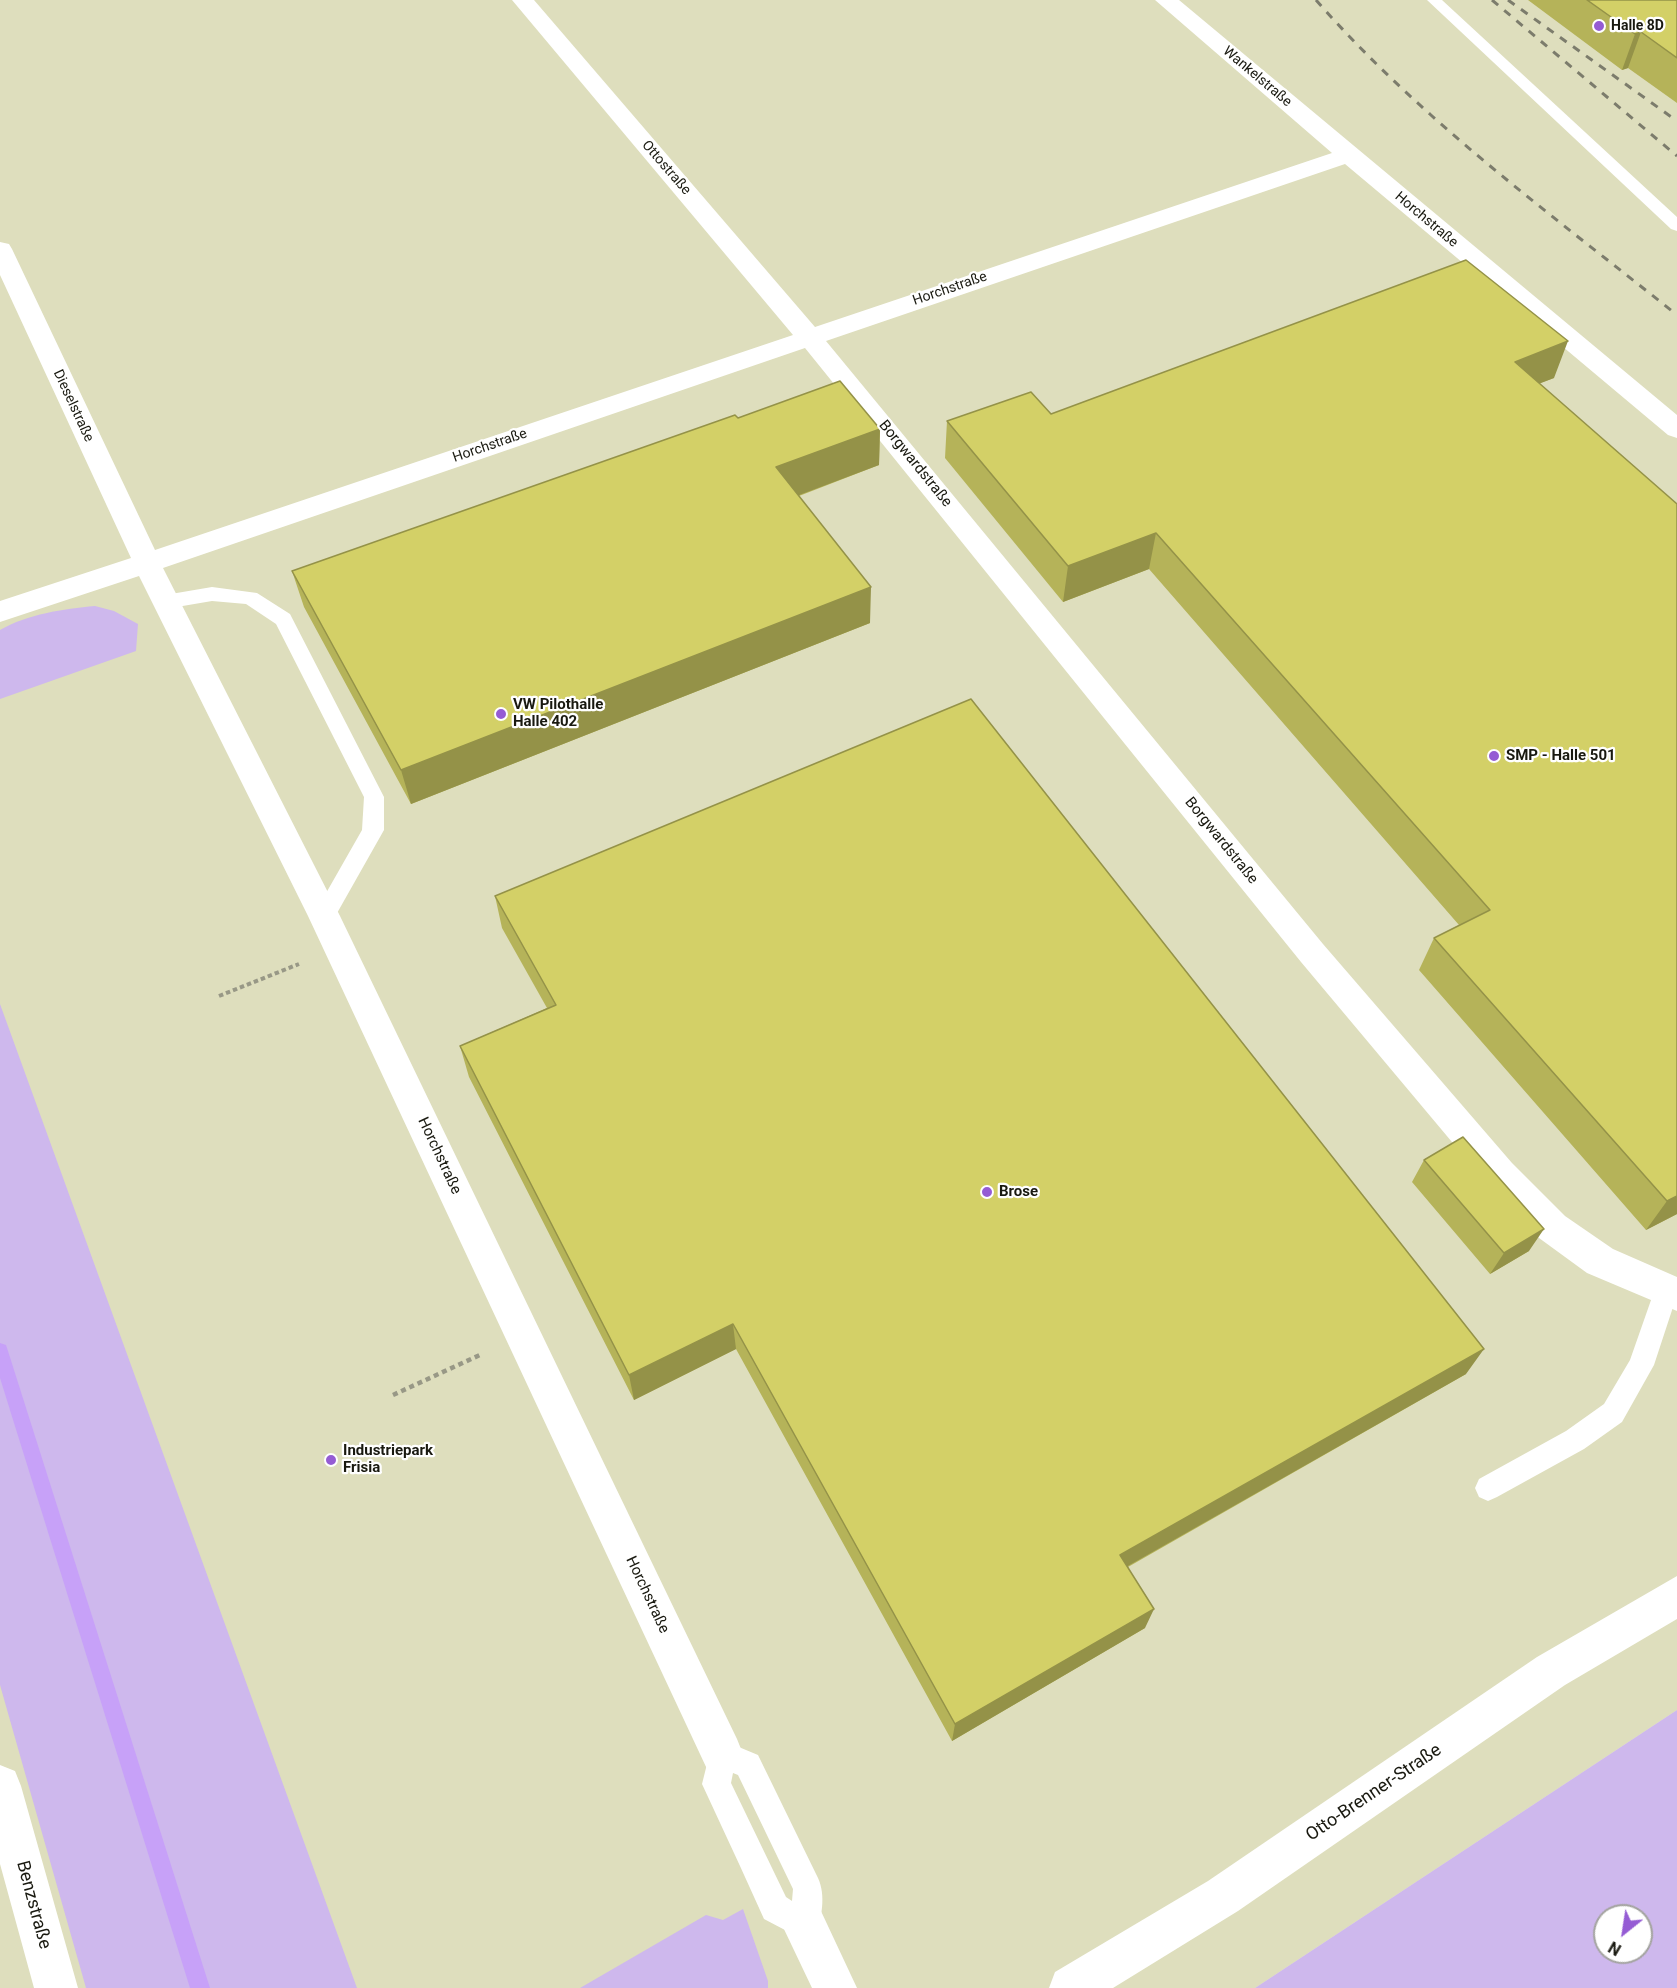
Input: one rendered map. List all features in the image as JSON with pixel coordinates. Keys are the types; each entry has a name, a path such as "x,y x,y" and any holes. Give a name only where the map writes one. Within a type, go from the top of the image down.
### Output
{"street":[{"name":"Ottostraße","path":"523,0 809,336"},
{"name":"Wankelstraße","path":"1166,0 1348,155"},
{"name":"Horchstraße","path":"0,612 1348,155 1677,429"},
{"name":"Dieselstraße","path":"0,249 147,563"},
{"name":"Borgwardstraße","path":"809,336 1312,953 1500,1174 1562,1234 1600,1261 1671,1292"},
{"name":"Horchstraße","path":"147,563 324,916 722,1754"},
{"name":"Otto-Brenner-Straße","path":"1071,1988 1223,1896 1551,1671 1677,1596"},
{"name":"Benzstraße","path":"0,1786 56,1988"},
{"name":"Horchstraße","path":"804,1925 835,1988"}],"lane":[{"path":"1434,0 1677,226"},
{"path":"165,602 212,594 250,598 283,619 374,796 373,831 324,916"},
{"path":"1488,1488 1575,1440 1613,1413 1641,1365 1671,1292"},
{"name":"Horchstraße","path":"722,1754 716,1784 745,1846 775,1908 804,1925"}],"path":[{"path":"219,996 284,970"},
{"path":"393,1395 464,1362"}],"shaded area":[{"name":"Industriepark Frisia","path":"0,0 1677,0 1677,1710 1255,1988 0,1988"},
{"path":"95,606 114,611 138,624 136,651 0,699 0,630 34,616"},
{"path":"0,1004 357,1988 86,1988 0,1685"},
{"path":"1677,1710 1677,1988 1255,1988"},
{"path":"743,1909 768,1981 768,1988 580,1988 706,1915 723,1920"}],"building":[{"path":"1587,0 1677,0 1677,58 1641,32 1635,34"},
{"name":"SMP - Halle 501","path":"1466,260 1568,341 1515,362 1677,504 1677,1196 1667,1201 1434,938 1490,910 1156,533 1068,566 947,421 1031,392 1051,414"},
{"name":"VW Pilothalle Halle 402","path":"840,381 880,429 776,467 871,587 401,770 292,571 735,415 738,418"},
{"name":"Brose","path":"971,699 1484,1349 1120,1555 1154,1609 955,1724 733,1324 629,1375 460,1046 556,1005 495,896"},
{"path":"1463,1137 1544,1229 1504,1253 1424,1160"}],"waterway":[{"path":"0,1351 200,1988"}],"railway":[{"path":"1316,0 1357,44 1444,126 1489,165 1677,315"},
{"path":"1492,0 1677,156"},
{"path":"1508,0 1677,121"}],"place":[{"name":"Halle 8D","path":"1599,26"},
{"name":"VW Pilothalle Halle 402","path":"501,714"},
{"name":"SMP - Halle 501","path":"1494,756"},
{"name":"Brose","path":"987,1192"},
{"name":"Industriepark Frisia","path":"331,1460"}]}
